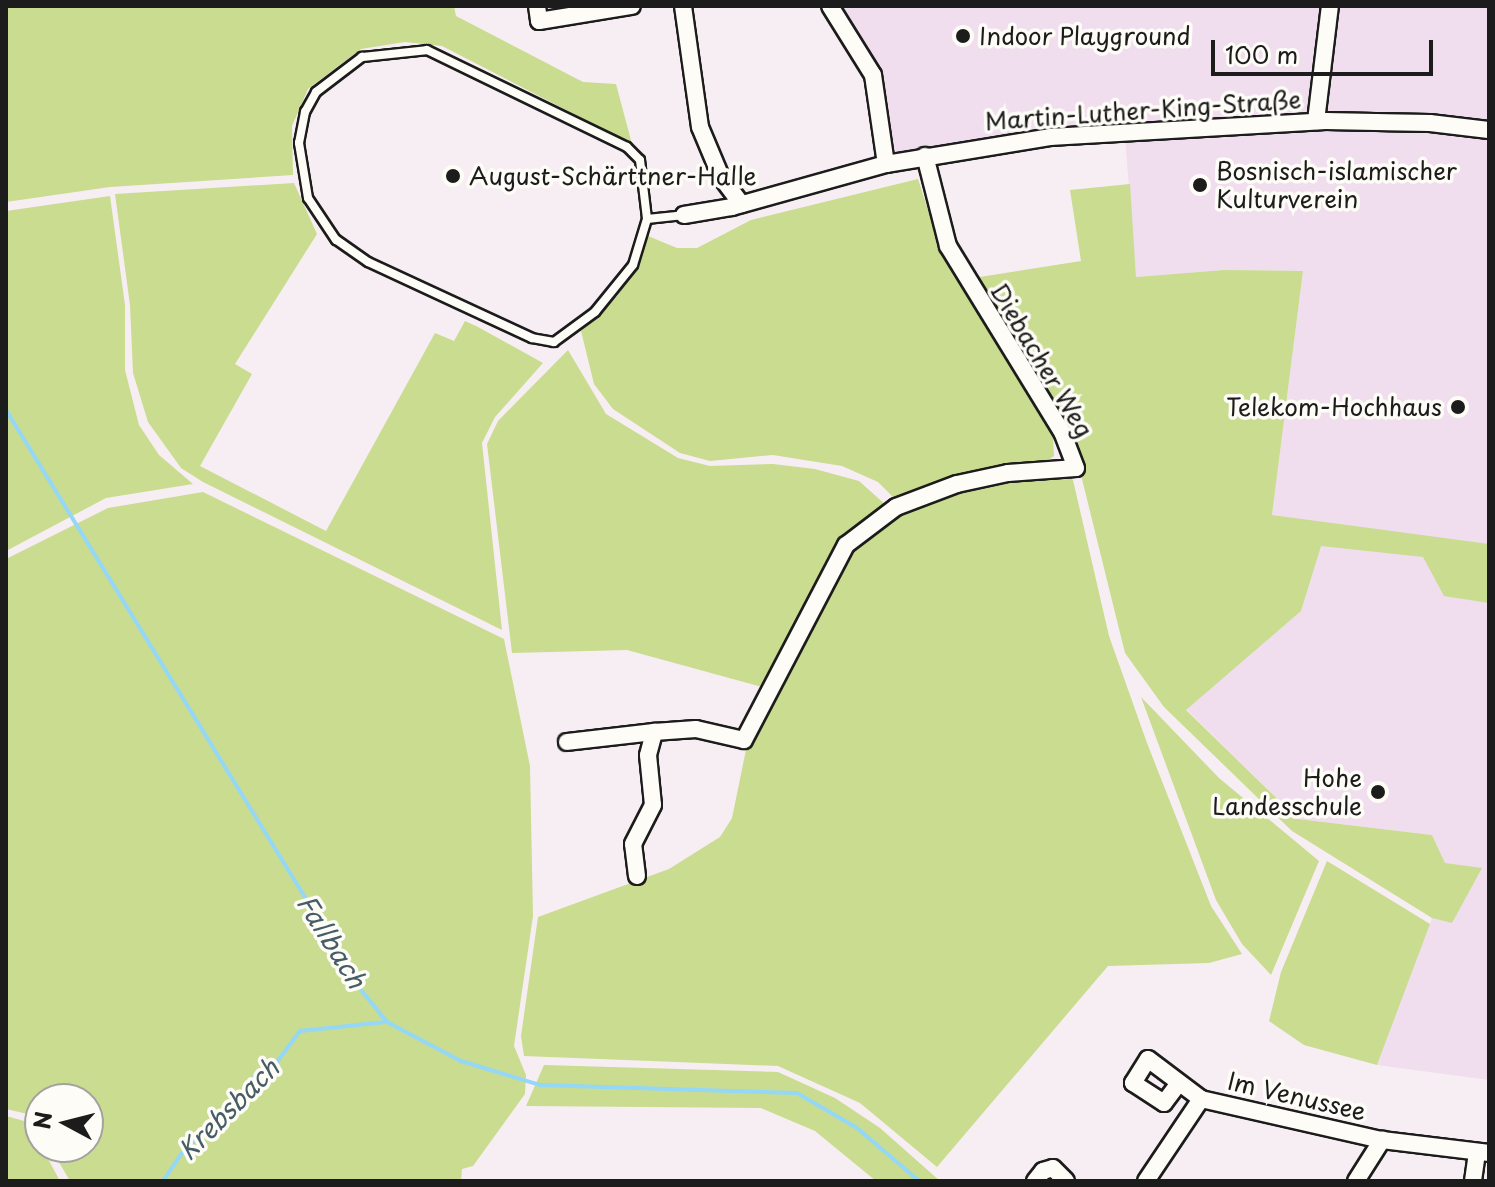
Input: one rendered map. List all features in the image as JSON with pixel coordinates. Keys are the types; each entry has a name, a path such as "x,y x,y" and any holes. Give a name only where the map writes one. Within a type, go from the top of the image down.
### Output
{"street":[{"path":"537,6 539,21 632,6"},
{"path":"683,6 700,127 721,177 741,204"},
{"path":"830,6 873,75 886,164"},
{"name":"Martin-Luther-King-Straße","path":"1316,121 1330,6"},
{"name":"Martin-Luther-King-Straße","path":"684,215 741,204 886,164 1050,137 1316,121 1430,123 1489,130"},
{"name":"Diebacher Weg","path":"567,742 696,729 744,740 846,545 896,507 982,477 1076,468 1062,432 948,246 925,156"},
{"path":"637,876 633,844 653,805 648,755 654,732"},
{"name":"Im Venussee","path":"1179,1083 1201,1099 1382,1140 1483,1153 1473,1181"},
{"name":"Im Venussee","path":"1146,1181 1201,1099"},
{"name":"Im Venussee","path":"1356,1181 1382,1140"},
{"path":"1035,1181 1048,1168 1066,1181"}],"lane":[{"path":"427,50 627,147 640,160 647,219 633,265 613,295 563,338 540,341 473,306 436,296 336,240 318,218 301,178 300,127 316,92 346,66 384,51 427,50"},
{"path":"647,219 684,215"}],"shaded area":[{"path":"836,6 1489,6 1489,1080 1377,1065 1432,918 1453,923 1445,863 1432,835 1298,819 1186,709 1301,611 1327,523 1272,515 1303,271 1224,270 1136,277 1124,124 1049,129 890,153 881,89"}],"green space":[{"path":"6,6 454,6 456,16 583,82 616,84 632,144 442,46 405,42 361,49 308,89 292,126 293,175 110,187 6,202"},
{"path":"918,179 942,254 1053,437 1054,456 1042,464 897,501 878,482 842,466 773,455 710,461 680,453 613,409 594,384 581,331 618,295 648,236 677,248 697,248 751,220"},
{"path":"294,183 317,234 235,364 252,374 200,466 326,531 435,333 454,341 465,321 478,327 543,363 495,417 482,443 502,630 203,482 181,468 148,422 133,373 130,305 115,194"},
{"path":"1130,184 1136,277 1224,270 1303,271 1272,515 1489,544 1489,603 1444,596 1423,557 1321,546 1301,611 1186,710 1298,819 1432,835 1445,863 1482,868 1452,923 1432,918 1292,831 1164,707 1125,653 1079,467 973,278 1081,261 1070,190"},
{"path":"110,196 125,305 125,370 139,425 159,455 193,484 106,498 6,551 6,211"},
{"path":"568,350 606,414 678,458 710,466 773,464 815,469 859,481 887,506 832,556 762,687 627,650 512,653 487,444 498,421"},
{"path":"1063,473 1073,480 1109,636 1147,743 1211,906 1242,954 1209,963 1108,966 937,1167 860,1103 778,1066 524,1056 521,1036 538,917 669,869 720,837 732,818 748,740 850,547 898,510 983,481"},
{"path":"203,492 504,639 530,766 533,916 514,1046 526,1075 525,1094 473,1166 462,1169 461,1181 70,1181 59,1163 104,1163 104,1083 24,1083 24,1113 6,1109 6,559 108,508"},
{"path":"1141,697 1219,778 1319,861 1271,975 1242,944 1216,900"},
{"path":"1327,861 1430,924 1377,1065 1304,1045 1269,1021 1281,972"},
{"path":"544,1065 778,1072 835,1098 880,1128 940,1181 876,1181 815,1131 761,1108 526,1106"},
{"path":"6,1116 24,1121 24,1163 50,1163 60,1181 6,1181"}],"waterway":[{"name":"Fallbach","path":"6,410 333,943 344,969 387,1022 461,1061 540,1085 797,1093 857,1128 919,1181"},
{"name":"Krebsbach","path":"163,1181 183,1151 238,1104 253,1078 274,1066 300,1031 386,1022"}],"place":[{"name":"Indoor Playground","path":"963,36"},
{"name":"August-Schärttner-Halle","path":"453,176"},
{"name":"Bosnisch-islamischer Kulturverein","path":"1200,185"},
{"name":"Telekom-Hochhaus","path":"1458,407"},
{"name":"Hohe Landesschule","path":"1378,792"}]}
